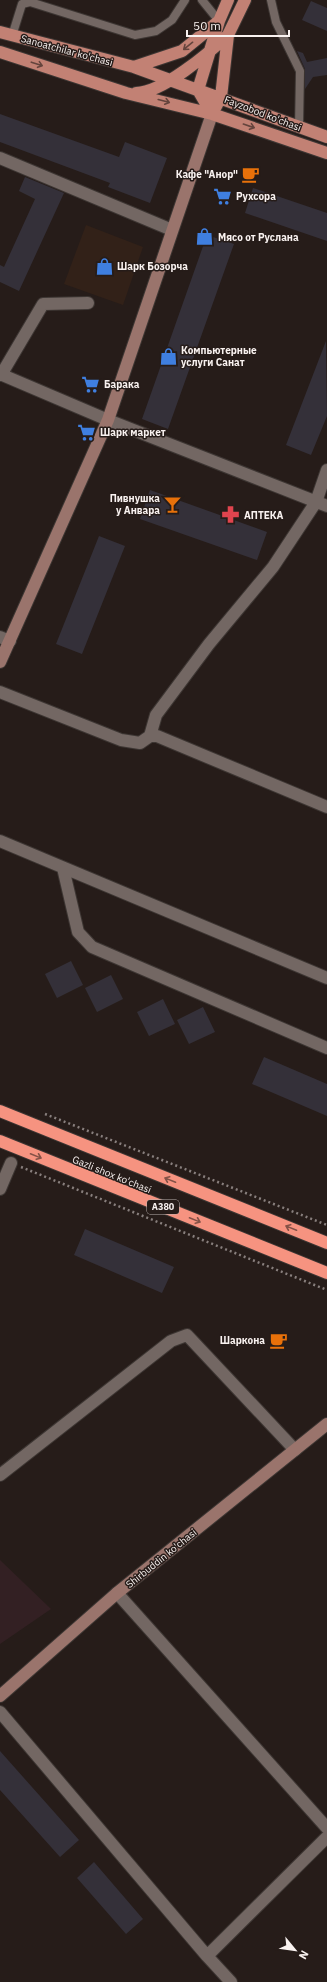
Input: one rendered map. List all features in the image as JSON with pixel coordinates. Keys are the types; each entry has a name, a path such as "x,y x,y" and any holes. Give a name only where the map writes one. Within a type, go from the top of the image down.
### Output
{"highway":[{"name":"Gazli shox ko'chasi","path":"0,1111 327,1243"},
{"name":"Gazli shox ko'chasi","path":"0,1141 327,1273"}],"main road":[{"path":"228,0 219,21 198,90 212,114 327,153"},
{"name":"Sanoatchilar ko'chasi","path":"0,52 126,93 212,114 221,97 228,35 245,0"},
{"path":"134,67 182,51 219,21"},
{"name":"Sanoatchilar ko'chasi","path":"0,32 134,67 198,90"},
{"name":"Sanoatchilar ko'chasi","path":"126,93 144,93 169,80 208,54 228,35"},
{"name":"Fayzobod ko'chasi","path":"198,90 221,97 265,116 327,137"}],"street":[{"path":"0,662 5,639 108,420 212,114"},
{"path":"0,158 172,230"},
{"path":"88,303 44,304 1,374 108,420 322,504"},
{"path":"150,736 156,715 209,644 273,567 322,504 327,470"},
{"path":"0,692 121,740 140,743 150,736 157,736 327,807"},
{"path":"0,841 327,978"},
{"path":"63,868 78,932 92,947 327,1048"},
{"path":"0,1189 11,1163"},
{"path":"0,1475 171,1341 187,1335 295,1450"},
{"name":"Shirbuddin ko'chasi","path":"0,1696 117,1593 327,1424"},
{"path":"117,1593 327,1828"},
{"path":"0,1712 207,1956 231,1982"},
{"path":"207,1956 327,1837"}],"lane":[{"path":"12,36 22,4 30,2 135,35 156,31 172,20 185,0"},
{"path":"202,0 219,21"},
{"path":"271,0 276,22 300,71 299,128"}],"path":[{"path":"40,1112 327,1225"},
{"path":"11,1163 327,1290"}],"shaded area":[{"name":"Шарк Бозорча","path":"86,225 143,247 123,305 64,284"},
{"path":"0,1560 51,1609 0,1644"}],"building":[{"path":"311,1 327,8 327,31 302,20"},
{"path":"297,51 303,53 307,62 327,58 327,75 313,77 305,89 305,69"},
{"path":"0,114 119,157 125,142 167,158 150,203 108,187 110,183 0,142"},
{"path":"25,177 64,193 19,291 0,282 0,265 4,267 35,199 19,191"},
{"path":"253,188 327,213 327,241 245,213"},
{"path":"207,235 234,244 168,429 142,419"},
{"path":"326,341 327,416 311,455 286,445"},
{"path":"150,490 267,532 257,560 140,519"},
{"path":"99,536 125,546 82,654 56,644"},
{"path":"71,961 83,985 57,998 45,974"},
{"path":"111,975 123,999 97,1012 85,988"},
{"path":"163,999 175,1024 149,1036 137,1012"},
{"path":"203,1007 215,1032 189,1044 177,1020"},
{"path":"264,1057 327,1084 327,1116 252,1084"},
{"path":"85,1229 174,1267 162,1293 74,1255"},
{"path":"0,1751 79,1840 60,1857 0,1790"},
{"path":"94,1862 143,1919 126,1934 77,1878"}],"place":[{"name":"Кафе \"Анор\"","path":"251,174"},
{"name":"Рухсора","path":"223,196"},
{"name":"Мясо от Руслана","path":"205,237"},
{"name":"Шарк Бозорча","path":"104,266"},
{"name":"Компьютерные услуги Санат","path":"168,356"},
{"name":"Барака","path":"91,384"},
{"name":"Шарк маркет","path":"87,432"},
{"name":"Пивнушка у Анвара","path":"173,504"},
{"name":"АПТЕКА","path":"231,515"},
{"name":"Шаркона","path":"278,1340"}]}
